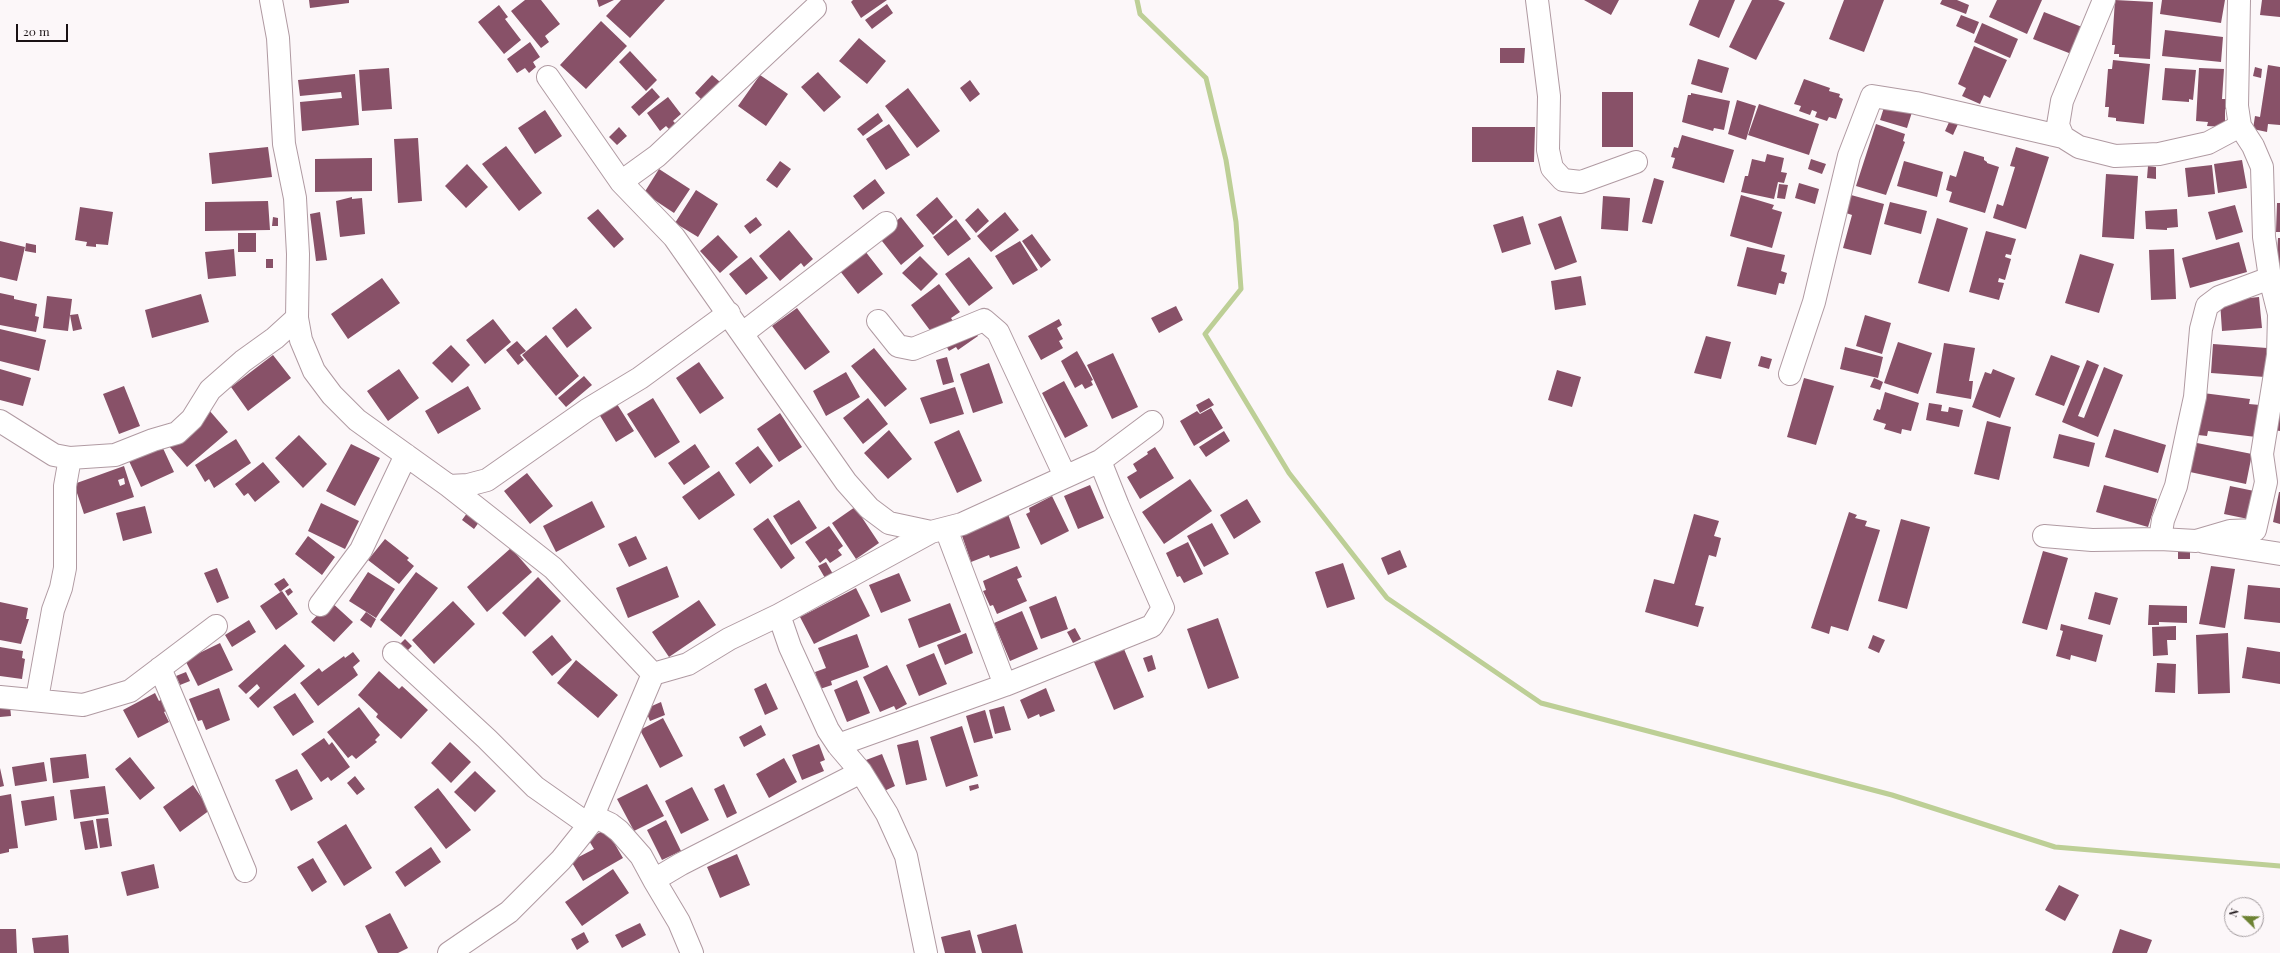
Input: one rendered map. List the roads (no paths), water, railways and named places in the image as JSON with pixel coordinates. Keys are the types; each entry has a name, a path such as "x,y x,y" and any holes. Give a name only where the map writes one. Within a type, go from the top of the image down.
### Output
{"street":[{"path":"271,0 278,38 284,144 295,198 298,254 297,318 301,340 314,371 332,395 357,420 449,486 553,568 653,674"},
{"path":"1537,0 1549,96 1548,150 1552,168 1563,180 1581,182 1636,162"},
{"path":"2063,137 2058,125 2062,101 2104,0"},
{"path":"2196,541 2230,531 2255,530 2266,482 2262,454 2278,355 2279,314 2270,278 2264,237 2262,167 2253,146 2240,126 2237,106 2239,0"},
{"path":"621,182 657,156 815,8"},
{"path":"548,77 621,182 674,237 729,313 846,482 869,508 889,523 938,530"},
{"path":"1790,374 1814,302 1849,156 1872,96 1916,104 2063,137 2079,147 2115,156 2159,154 2208,143 2240,126"},
{"path":"743,333 886,224"},
{"path":"2160,538 2163,520 2176,486 2195,397 2200,329 2207,306 2219,297 2270,278"},
{"path":"449,486 468,485 487,480 587,410 640,378 729,313"},
{"path":"0,421 54,455 70,458 115,455 153,440 177,433 192,419 210,390 243,361 275,338 297,318"},
{"path":"878,321 898,346 913,349 984,320 998,332 1066,476"},
{"path":"653,674 688,664 729,639 779,615 938,530 962,524 1100,461 1152,422"},
{"path":"320,605 361,550 406,455"},
{"path":"37,700 53,610 61,588 65,568 65,486 70,458"},
{"path":"838,746 1005,685 1152,626 1164,608 1118,506 1100,461"},
{"path":"938,530 1005,685"},
{"path":"2044,536 2092,540 2160,538 2196,541 2280,554"},
{"path":"779,615 804,678 838,746 861,772 887,814 906,856 926,953"},
{"path":"0,697 82,705 130,690 216,626"},
{"path":"394,653 487,739 535,787 591,821 610,824 619,832 641,856 678,922 692,953"},
{"path":"160,668 245,871"},
{"path":"449,953 509,912 561,860 591,821 653,674"},
{"path":"654,880 687,861 861,772"}],"waterway":[{"path":"1137,0 1140,14 1206,78 1226,160 1236,222 1241,289 1205,334 1289,473 1387,598 1541,703 1892,795 2055,847 2280,866"}]}
